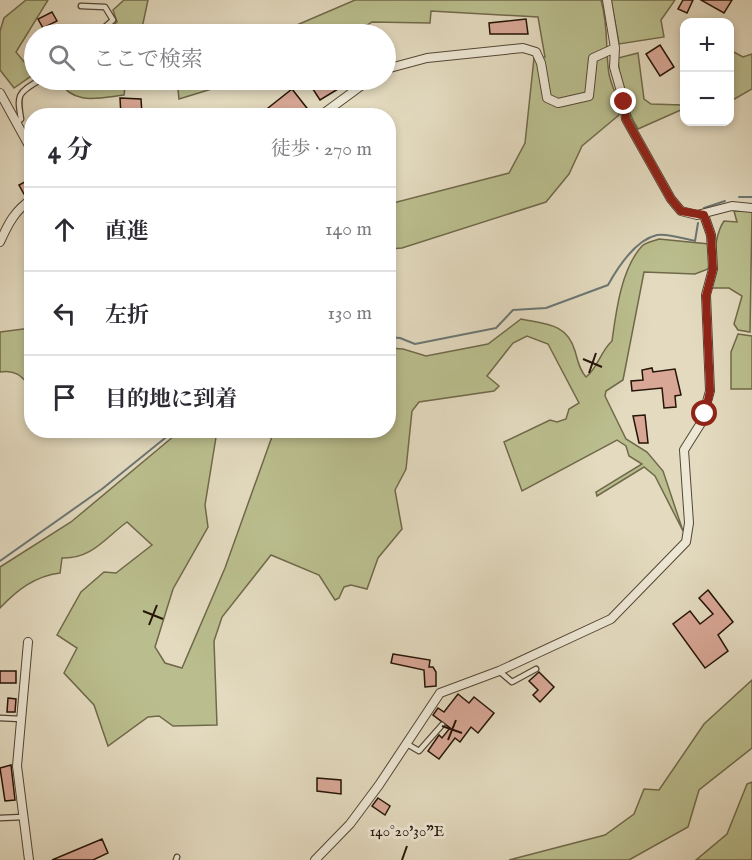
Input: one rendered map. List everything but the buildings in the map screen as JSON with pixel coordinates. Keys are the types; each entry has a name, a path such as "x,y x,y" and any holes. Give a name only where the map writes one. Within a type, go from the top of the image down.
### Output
{"street":[{"path":"607,0 615,48 614,67 624,102 626,119 676,207 689,213 704,215 732,206 752,208"},
{"path":"396,66 427,58 523,48 536,52 542,63 547,98 558,103 589,96 593,58 615,48"},
{"path":"331,108 355,90"},
{"path":"0,93 24,137"},
{"path":"0,242 9,221 24,204"},
{"path":"315,860 350,824 440,693 499,671 611,619 686,542 690,523 684,450 705,414 710,391 706,296 713,269 711,235 704,215"},
{"path":"28,642 17,766 29,860"}],"lane":[{"path":"81,6 105,7 113,20 108,24"},
{"path":"16,123 21,119 17,105 18,98 25,90"},
{"path":"499,671 512,682 536,669"},
{"path":"0,718 21,719"},
{"path":"407,744 419,751 442,725"},
{"path":"0,818 23,817"}],"green space":[{"path":"26,0 48,0 33,24 24,24 24,39 16,52 24,62 24,81 14,88 0,70 0,31 4,18"},
{"path":"124,0 148,0 143,24 115,24 117,22 113,10"},
{"path":"355,0 601,0 605,20 609,74 617,99 619,115 582,146 569,174 546,202 396,248 396,202 509,173 525,143 534,58 545,57 538,17 431,11 430,23 299,24"},
{"path":"611,0 675,0 661,20 664,37 619,44"},
{"path":"734,52 743,57 752,54 752,89 734,99"},
{"path":"638,53 644,99 651,104 680,105 680,110 638,129 624,95 618,58"},
{"path":"66,90 125,90 124,95 96,98 71,94"},
{"path":"178,90 208,90 179,99"},
{"path":"734,211 752,211 750,332 738,330 734,324 742,296 729,288 711,288 720,228 724,221 737,222"},
{"path":"659,239 709,244 710,262 708,269 695,274 644,272 623,380 606,391 605,396 626,439 647,452 663,471 683,531 655,476 644,467 597,496 596,492 642,464 629,456 626,446 617,440 522,491 504,442 550,420 557,422 566,419 569,409 579,403 548,344 527,336 513,343 487,376 499,386 494,391 419,402 412,411 406,469 395,490 402,529 378,558 367,589 351,585 344,587 339,598 335,600 319,575 271,555 222,617 214,641 217,725 173,726 159,716 148,717 108,746 94,705 64,673 77,648 57,635 81,592 104,572 116,573 152,545 127,522 90,551 82,555 62,558 60,573 42,577 27,585 0,608 0,567 71,522 172,438 216,438 205,505 208,527 173,589 155,647 165,663 182,668 225,568 271,438 396,438 396,348 426,356 488,344 521,319 554,326 567,335 586,377 612,341 624,279 635,255 642,246"},
{"path":"24,329 24,380 14,373 0,372 0,332"},
{"path":"738,334 752,336 752,389 731,389 731,352"},
{"path":"752,680 752,748 699,790 688,827 629,860 509,860 605,835 634,814 644,789 659,790 704,724"},
{"path":"752,782 752,860 696,860 727,834 747,784"}],"waterway":[{"path":"739,197 752,197"},
{"path":"704,208 725,201"},
{"path":"396,338 415,344 496,328 513,310 546,308 608,285 634,248 649,238 666,235 695,241 698,223"},
{"path":"0,561 102,489 165,438"}],"route":[{"path":"624,102 626,119 676,207 681,211 704,215 711,235 713,269 706,289 710,391 705,414"}]}
